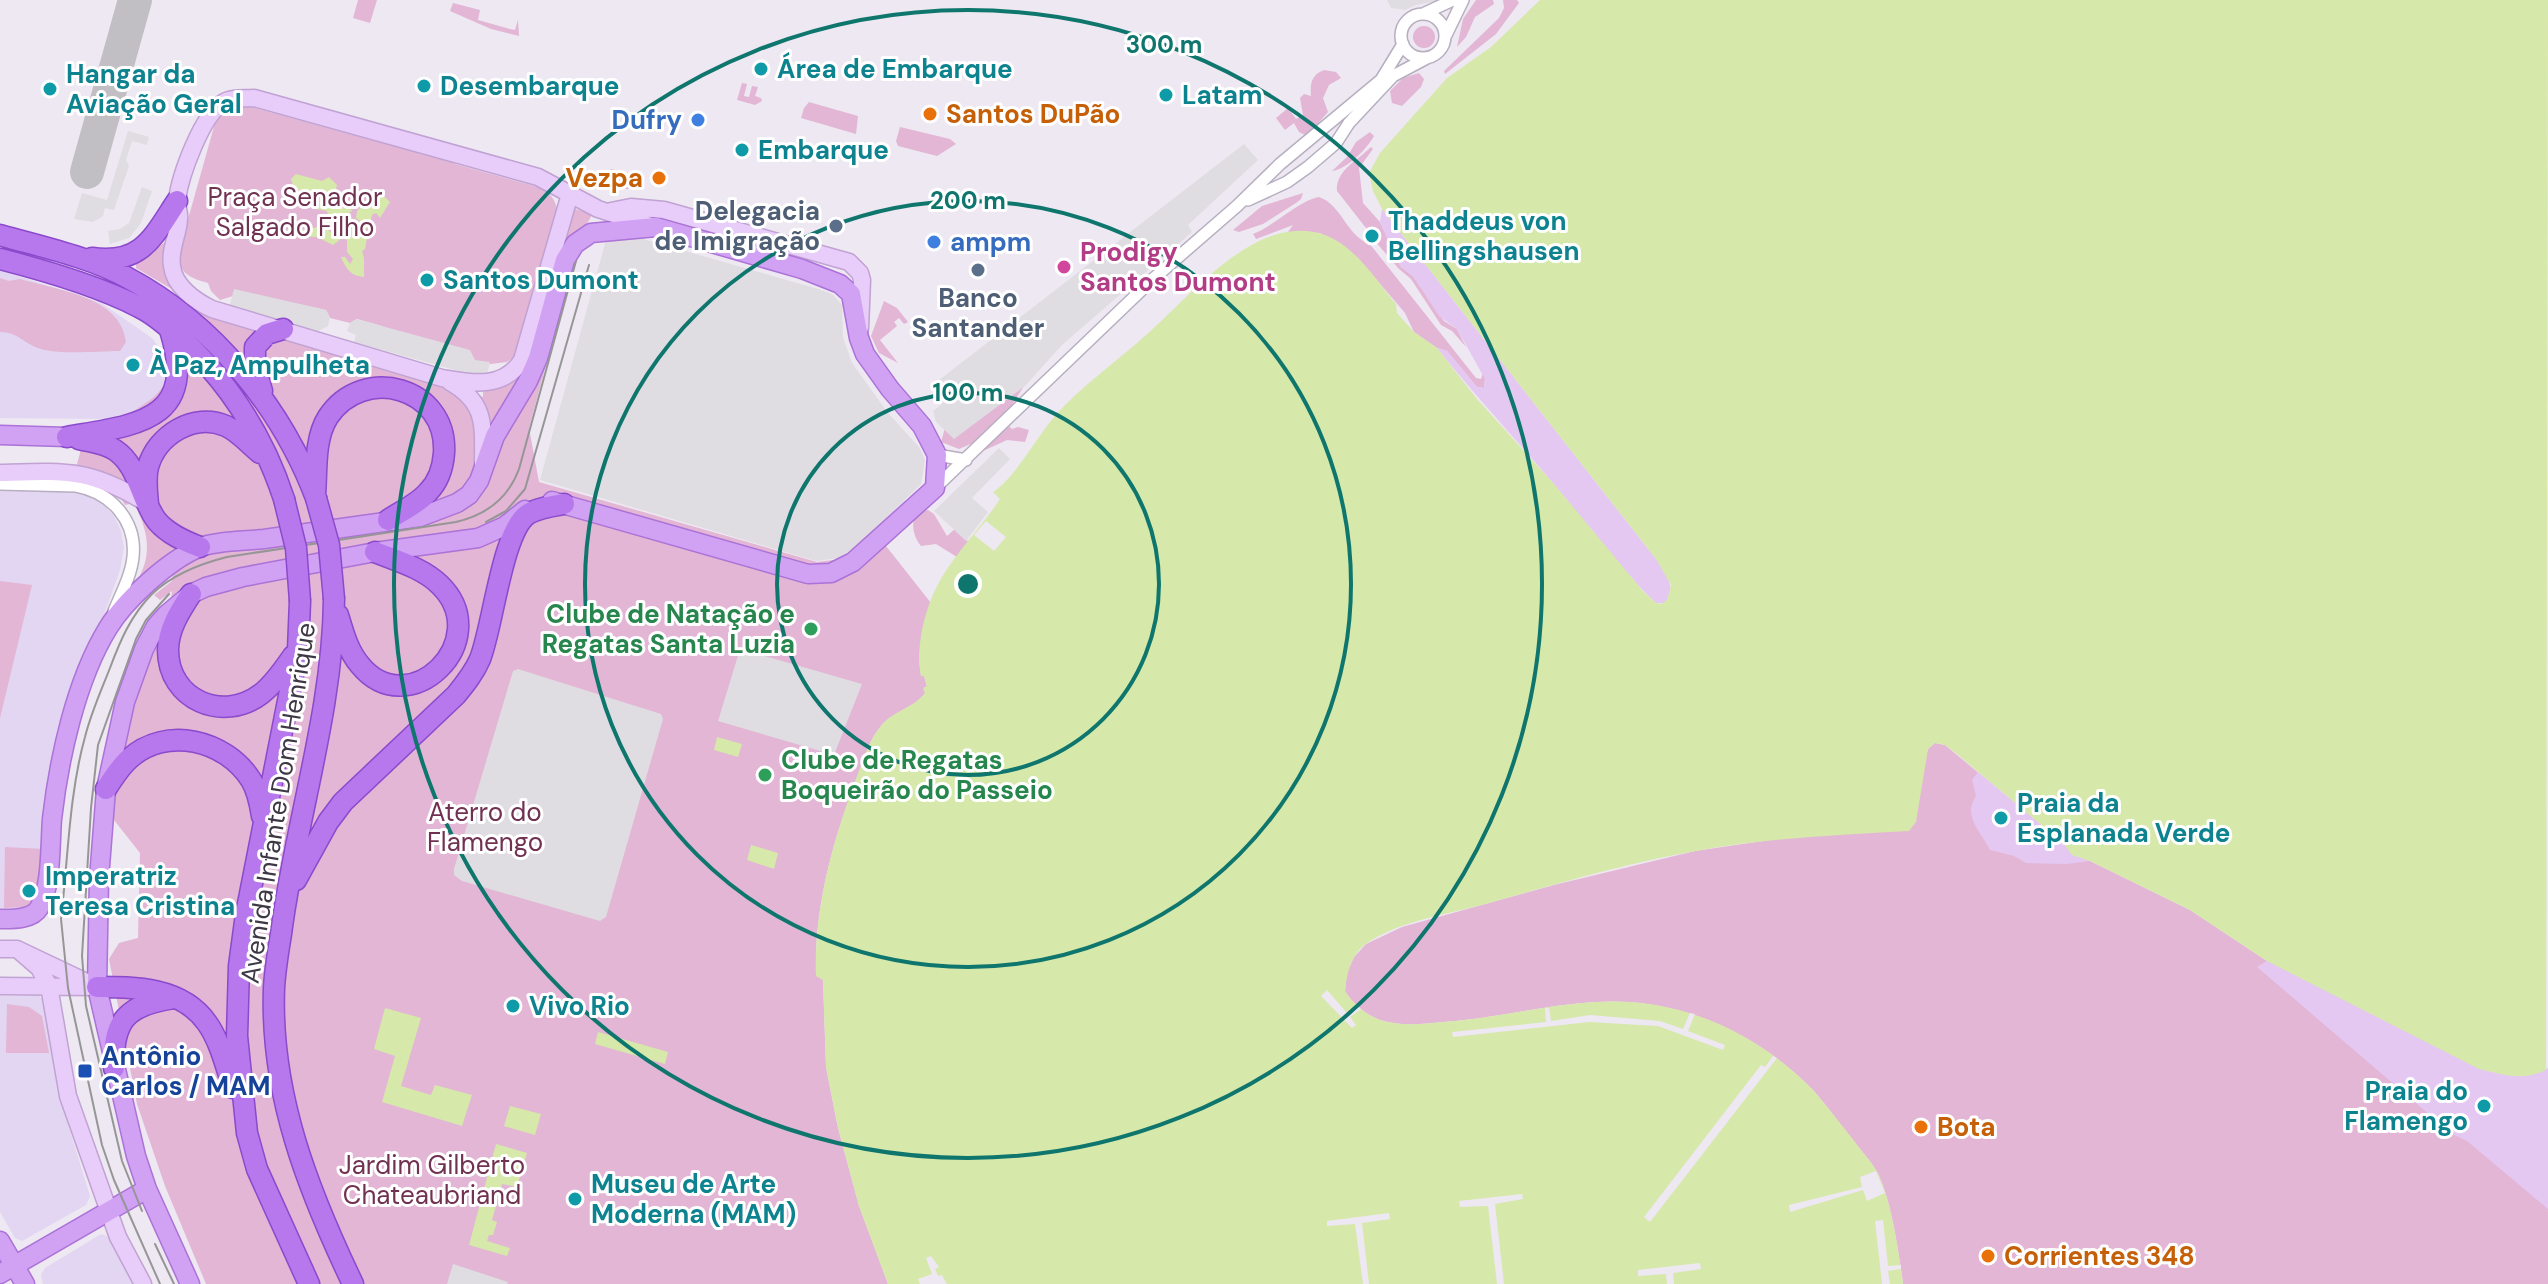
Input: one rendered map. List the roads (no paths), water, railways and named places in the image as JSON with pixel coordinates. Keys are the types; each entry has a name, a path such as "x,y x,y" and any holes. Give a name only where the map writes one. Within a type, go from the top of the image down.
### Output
{"highway":[{"path":"69,255 103,260 133,254 155,238 177,201"},
{"path":"0,235 126,276 187,317 224,351 267,407 316,497 329,545 334,601 350,649 360,666 374,679 404,686 426,679 445,663 454,649 457,613 449,595 439,584 375,552"},
{"name":"Avenida Infante Dom Henrique","path":"0,259 114,296 138,306 169,328 205,361 230,392 273,464 284,499 296,548 300,601 298,650 239,966 237,1036 243,1118 257,1169 309,1284"},
{"path":"67,437 134,424 149,419 164,406 173,391 178,370 169,328"},
{"path":"267,407 255,366 255,347 267,334 283,329"},
{"path":"316,497 321,435 334,409 371,388 406,392 426,403 440,421 444,459 440,474 429,492 388,520"},
{"path":"148,504 147,472 154,452 166,438 183,426 210,422 227,426 273,464"},
{"path":"67,437 105,445 118,452 132,469 148,504 164,528 174,536 200,547"},
{"path":"285,901 313,846 343,802 456,695 471,676 482,652 506,556 519,523 528,514 564,504"},
{"path":"191,594 175,621 168,651 173,676 194,699 220,708 243,705 270,686 298,650"},
{"name":"Avenida Infante Dom Henrique","path":"334,601 326,687 285,901 274,987 282,1097 301,1165 353,1284"},
{"path":"106,789 129,759 144,749 174,741 200,743 226,755 248,776 256,791 264,825"},
{"path":"97,987 155,989 199,1014 207,1022 221,1054 243,1118"},
{"path":"114,1068 113,1045 118,1027 128,1013 149,1002 174,998"}],"main road":[{"path":"7,919 29,916 40,906 48,870 62,759 82,690 108,627 143,588 176,561 200,547 420,517 457,503 474,489 483,473 495,436 528,381 538,358 570,249 579,240 591,233 656,227 802,269 840,284 851,294 865,354 922,426 937,455 935,488 853,562 831,573 808,574 549,501 534,503 505,526 478,538 375,552 217,583 191,594 156,626 144,649 125,702 106,789 99,879 97,987 128,1130 147,1189 190,1284"},
{"path":"0,435 67,437"},
{"path":"7,1270 147,1189"},
{"path":"0,1241 7,1270 25,1284"}],"street":[{"path":"935,488 1148,283 1237,206 1273,169 1381,80 1403,44 1404,26 1415,15 1453,0"},
{"path":"1237,206 1287,182 1308,167 1336,143 1349,123 1393,76 1440,50 1463,0"},
{"path":"1424,14 1437,18 1445,36"},
{"path":"1403,44 1412,55 1427,58"},
{"path":"570,194 527,348 519,365 508,375 489,383 474,384 442,378 212,309 187,292 174,275 171,265 180,219 177,201 192,149 205,122 223,102 232,99 254,98 520,172 551,183 608,212 656,227"},
{"path":"551,183 564,219"},
{"path":"608,212 631,207 664,210 849,262 860,273 863,284 859,338"},
{"path":"442,378 467,393 479,407 483,427 483,473"},
{"path":"937,455 966,460"},
{"path":"0,473 87,475 117,485 148,504"},
{"path":"0,484 57,484 88,488 113,501 122,514 133,543 133,561 108,627"},
{"path":"8,949 97,987"},
{"path":"8,949 39,968 49,986 68,1096 109,1213 143,1284"},
{"path":"0,986 97,987"}],"tram line":[{"path":"160,1284 114,1180 102,1145 68,988 61,919 72,804 80,759 90,719 118,648 132,620 152,594 178,575 197,567 227,557 456,522 477,515 495,504 509,489 519,469 576,261"},
{"path":"486,522 506,511 525,489 589,265"},
{"path":"142,1211 122,1161 86,1006 82,956 98,745 136,639 146,620 169,594"},
{"path":"155,1244 174,1284"}],"place":[{"name":"Área de Embarque","path":"761,69"},
{"name":"Desembarque","path":"424,86"},
{"name":"Hangar da Aviação Geral","path":"50,89"},
{"name":"Latam","path":"1166,95"},
{"name":"Santos DuPão","path":"930,114"},
{"name":"Dufry","path":"698,120"},
{"name":"Embarque","path":"742,150"},
{"name":"Vezpa","path":"659,178"},
{"name":"Delegacia de Imigração","path":"836,226"},
{"name":"Thaddeus von Bellingshausen","path":"1372,236"},
{"name":"ampm","path":"934,242"},
{"name":"Prodigy Santos Dumont","path":"1064,267"},
{"name":"Banco Santander","path":"978,270"},
{"name":"Santos Dumont","path":"427,280"},
{"name":"À Paz, Ampulheta","path":"133,365"},
{"name":"Clube de Natação e Regatas Santa Luzia","path":"811,629"},
{"name":"Clube de Regatas Boqueirão do Passeio","path":"765,775"},
{"name":"Praia da Esplanada Verde","path":"2001,818"},
{"name":"Imperatriz Teresa Cristina","path":"29,891"},
{"name":"Vivo Rio","path":"513,1006"},
{"name":"Antônio Carlos / MAM","path":"85,1071"},
{"name":"Praia do Flamengo","path":"2484,1106"},
{"name":"Bota","path":"1921,1127"},
{"name":"Museu de Arte Moderna (MAM)","path":"575,1199"},
{"name":"Corrientes 348","path":"1988,1256"}],"park label":[{"name":"Praça Senador Salgado Filho","path":"295,212"},
{"name":"Aterro do Flamengo","path":"485,827"},
{"name":"Jardim Gilberto Chateaubriand","path":"432,1180"}]}
